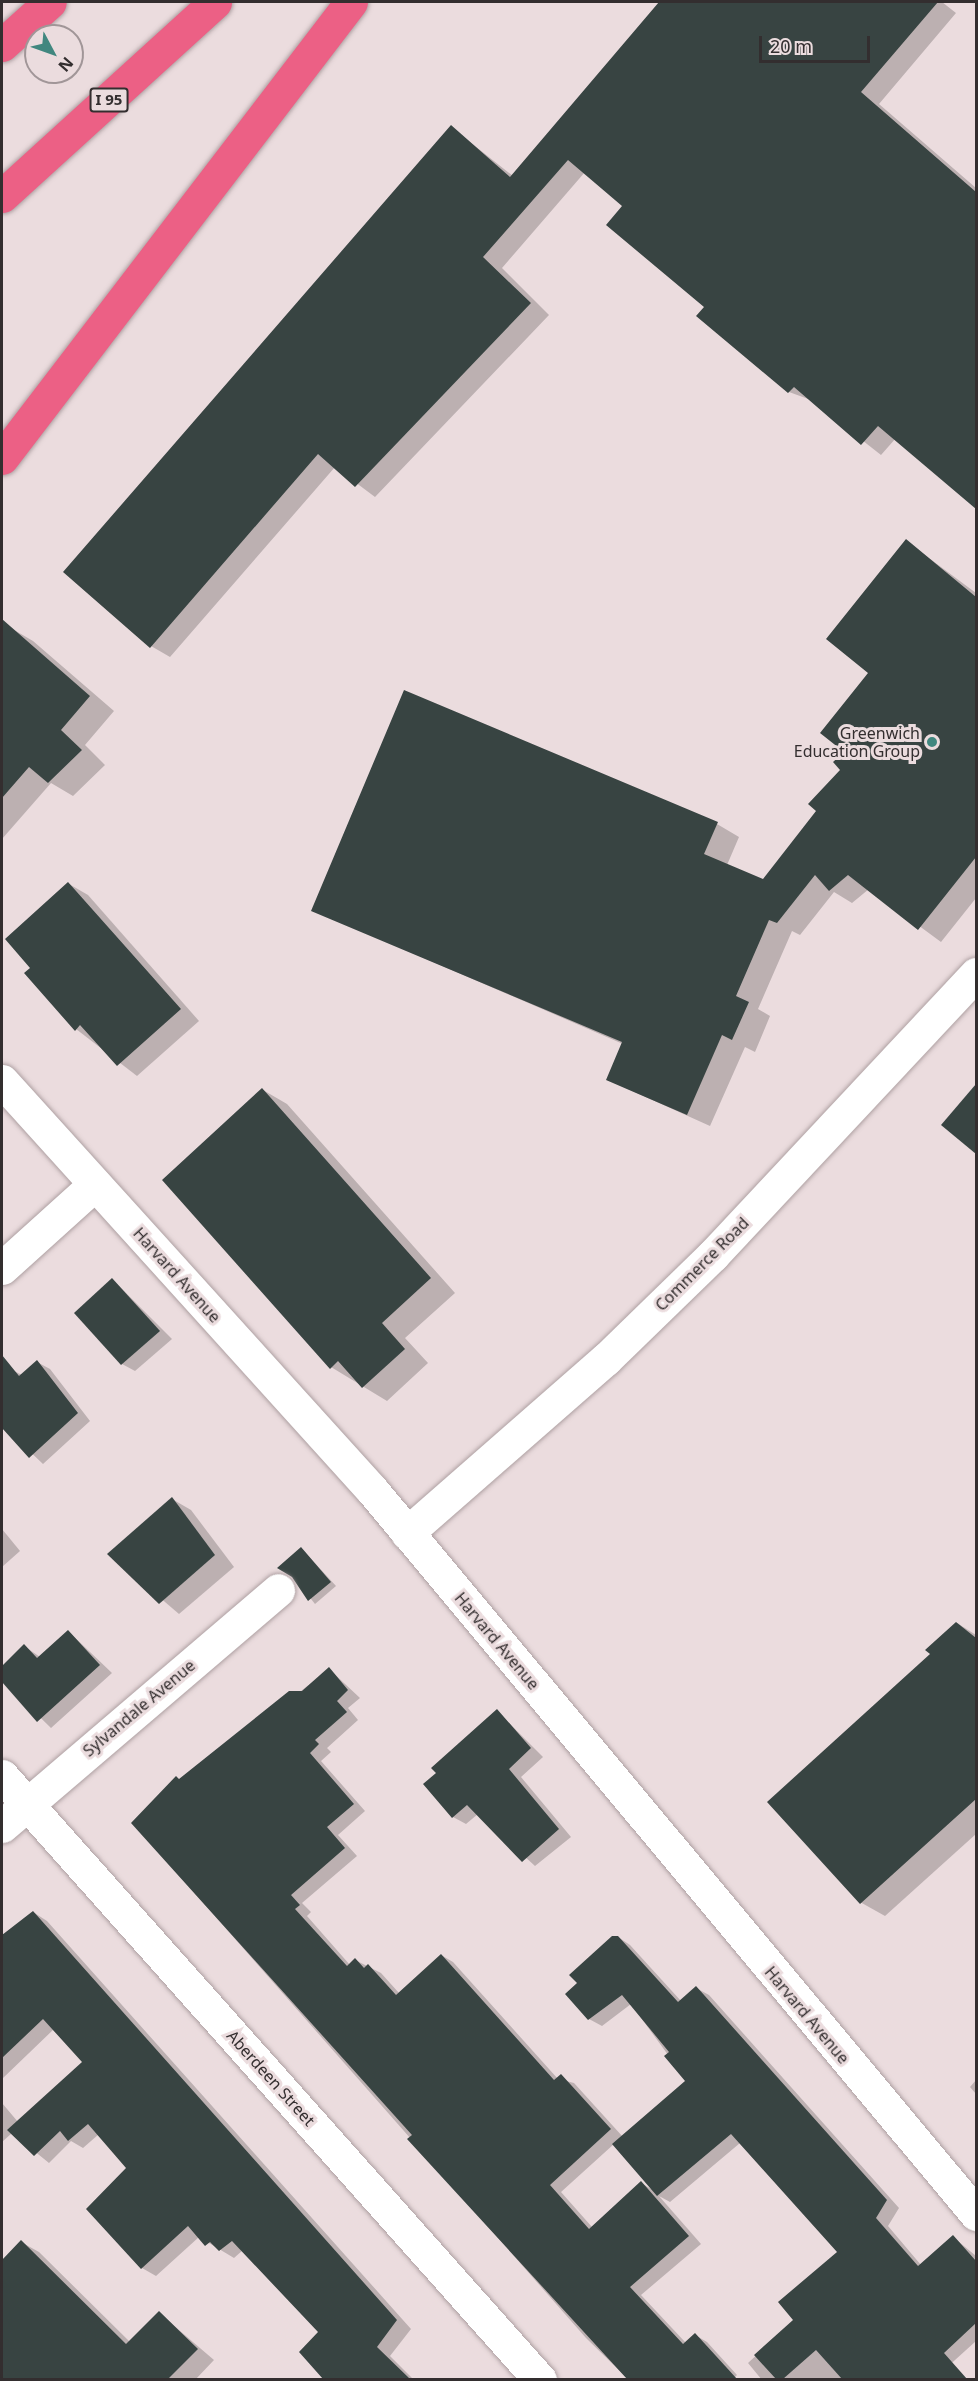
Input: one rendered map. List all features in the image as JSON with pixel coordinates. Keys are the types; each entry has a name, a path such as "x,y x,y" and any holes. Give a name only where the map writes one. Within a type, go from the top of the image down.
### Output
{"highway":[{"path":"2,45 50,2"},
{"name":"I 95","path":"2,196 215,2"},
{"path":"2,458 351,2"}],"street":[{"name":"Commerce Road","path":"407,1533 606,1359 713,1255 976,974"},
{"name":"Harvard Avenue","path":"2,1081 407,1533 976,2214"},
{"path":"2,1268 95,1184"},
{"name":"Sylvandale Avenue","path":"2,1826 278,1590"},
{"name":"Aberdeen Street","path":"2,1776 540,2379"}],"building":[{"path":"659,2 938,2 861,92 976,192 976,509 878,426 861,445 794,387 788,393 696,316 704,307 606,225 622,206 568,160 483,257 531,303 355,487 318,454 150,648 63,572 451,125 510,177"},
{"path":"906,539 976,597 976,857 918,930 848,875 829,891 815,875 777,923 769,920 736,996 749,1002 732,1040 722,1035 687,1115 606,1080 622,1042 311,911 404,690 718,822 704,854 763,879 816,811 808,804 840,770 833,762 844,752 820,733 868,673 826,639"},
{"path":"2,619 90,696 61,730 82,750 48,783 29,767 2,798"},
{"path":"68,882 181,1009 117,1066 80,1025 75,1031 24,973 30,968 5,939"},
{"path":"976,1084 976,1154 941,1125"},
{"path":"262,1088 431,1278 382,1323 405,1349 362,1388 338,1361 330,1369 162,1180"},
{"path":"112,1278 160,1331 121,1365 74,1313"},
{"path":"2,1355 19,1376 37,1360 78,1413 29,1458 2,1428"},
{"path":"172,1497 215,1555 159,1604 107,1554"},
{"path":"301,1547 331,1582 308,1601 292,1577 277,1568"},
{"path":"956,1622 976,1638 976,1799 860,1904 767,1802 930,1654 925,1650"},
{"path":"68,1630 100,1665 37,1722 2,1682 2,1666 24,1644 37,1658"},
{"path":"329,1667 348,1690 337,1701 347,1712 315,1740 319,1744 310,1753 354,1804 327,1827 345,1848 291,1895 300,1905 295,1909 347,1966 355,1958 364,1968 368,1964 396,1995 441,1954 554,2080 561,2074 611,2129 550,2185 589,2229 641,2181 689,2236 630,2287 683,2344 695,2333 737,2379 627,2379 407,2139 412,2135 131,1823 176,1776 179,1779 289,1691 302,1691"},
{"path":"497,1709 531,1748 509,1769 559,1829 522,1862 467,1805 452,1818 423,1784 436,1773 431,1768"},
{"path":"33,1911 397,2320 377,2347 410,2379 323,2379 299,2352 318,2332 232,2241 219,2251 210,2242 205,2246 188,2226 141,2269 86,2209 126,2168 88,2124 68,2141 60,2131 34,2156 7,2130 82,2062 43,2019 2,2058 2,1935"},
{"path":"612,1936 618,1936 678,2002 696,1986 887,2200 876,2218 918,2266 953,2235 976,2261 976,2323 944,2353 967,2379 842,2379 816,2350 783,2379 776,2379 754,2355 793,2320 778,2302 837,2252 731,2134 657,2196 612,2144 685,2081 664,2056 669,2052 622,1995 588,2020 565,1994 577,1983 569,1975"},
{"path":"21,2240 126,2344 159,2311 198,2349 168,2379 2,2379 2,2260"}],"place":[{"name":"Greenwich Education Group","path":"932,742"}]}
